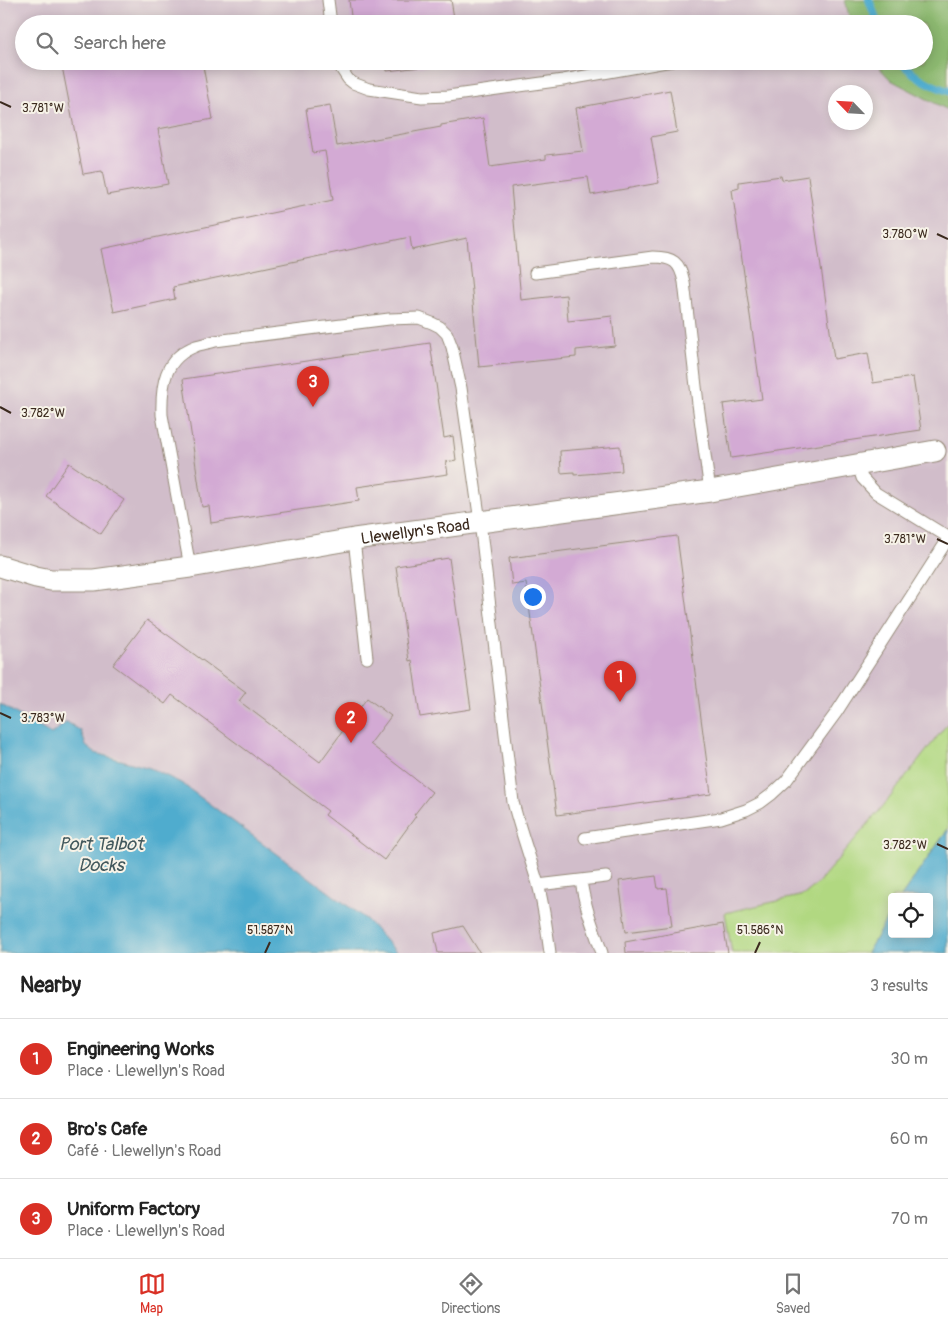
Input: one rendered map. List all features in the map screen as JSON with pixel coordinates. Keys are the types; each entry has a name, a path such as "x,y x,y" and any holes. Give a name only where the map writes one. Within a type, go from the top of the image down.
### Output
{"street":[{"name":"Llewellyn's Road","path":"0,566 36,578 64,581 94,580 190,567 354,539 710,491 935,451"}],"lane":[{"path":"328,0 330,15"},
{"path":"342,70 353,83 369,89 422,97 448,96 620,70"},
{"path":"535,273 653,257 664,257 678,264 684,282 710,491"},
{"path":"190,567 162,415 162,386 166,374 175,360 184,352 197,346 215,342 389,318 419,318 432,322 447,334 452,347 461,388 480,522 513,802 538,885 545,916 550,953"},
{"path":"585,838 721,818 746,810 772,794 786,781 836,713 948,538 876,492 862,478 858,465"},
{"path":"354,539 367,658"},
{"path":"538,885 606,877"},
{"path":"581,880 590,917 602,953"}],"shaded area":[{"path":"0,0 845,0 849,15 15,15 15,70 882,70 891,80 948,110 948,829 904,893 888,893 888,917 867,953 397,953 367,920 119,758 96,753 86,746 81,731 51,734 0,704"}],"green space":[{"path":"845,0 948,0 948,110 891,80 882,70 933,70 933,15 849,15"},
{"path":"948,723 948,829 904,893 888,893 888,917 867,953 732,953 725,913 804,895 817,884 884,805"}],"water":[{"name":"Port Talbot Docks","path":"0,704 51,734 67,722 81,731 86,746 95,753 150,768 181,783 367,920 397,953 0,953"},
{"path":"948,829 948,953 867,953 888,917 888,938 933,938 933,893 904,893"}],"building":[{"path":"349,0 451,0 454,15 351,15"},
{"path":"63,70 204,70 213,119 158,129 168,184 107,195 102,171 83,174"},
{"path":"670,90 677,132 651,137 659,183 591,195 588,177 511,187 521,300 566,295 568,321 612,316 615,346 576,350 576,357 479,367 467,238 412,250 410,237 173,287 175,299 114,312 101,249 333,200 325,151 313,153 306,109 330,105 337,146 483,118 490,167 546,159 546,155 583,151 576,108"},
{"path":"781,176 782,180 808,176 834,359 868,353 873,383 913,377 921,430 731,458 723,404 762,399 732,190 739,188 739,182"},
{"path":"430,343 444,438 453,436 456,460 446,462 448,474 357,487 359,501 211,523 209,506 202,507 183,379"},
{"path":"620,446 622,471 574,475 574,472 561,473 560,451"},
{"path":"69,463 124,500 101,534 46,496"},
{"path":"677,536 711,794 557,815 526,583 512,585 509,558"},
{"path":"449,558 471,709 420,717 412,660 409,661 396,566"},
{"path":"147,620 246,692 239,701 320,762 367,698 391,716 370,744 432,792 384,860 325,815 328,811 172,695 165,704 113,665"},
{"path":"656,876 658,889 667,888 672,926 626,932 619,881"},
{"path":"723,924 728,953 626,953 625,942"},
{"path":"463,926 480,953 438,953 434,933"}],"waterway":[{"path":"869,0 875,15"},
{"path":"909,70 922,79 948,91"}],"place":[{"name":"Uniform Factory","path":"313,407"},
{"name":"Engineering Works","path":"620,702"},
{"name":"Bro's Cafe","path":"351,743"}]}
